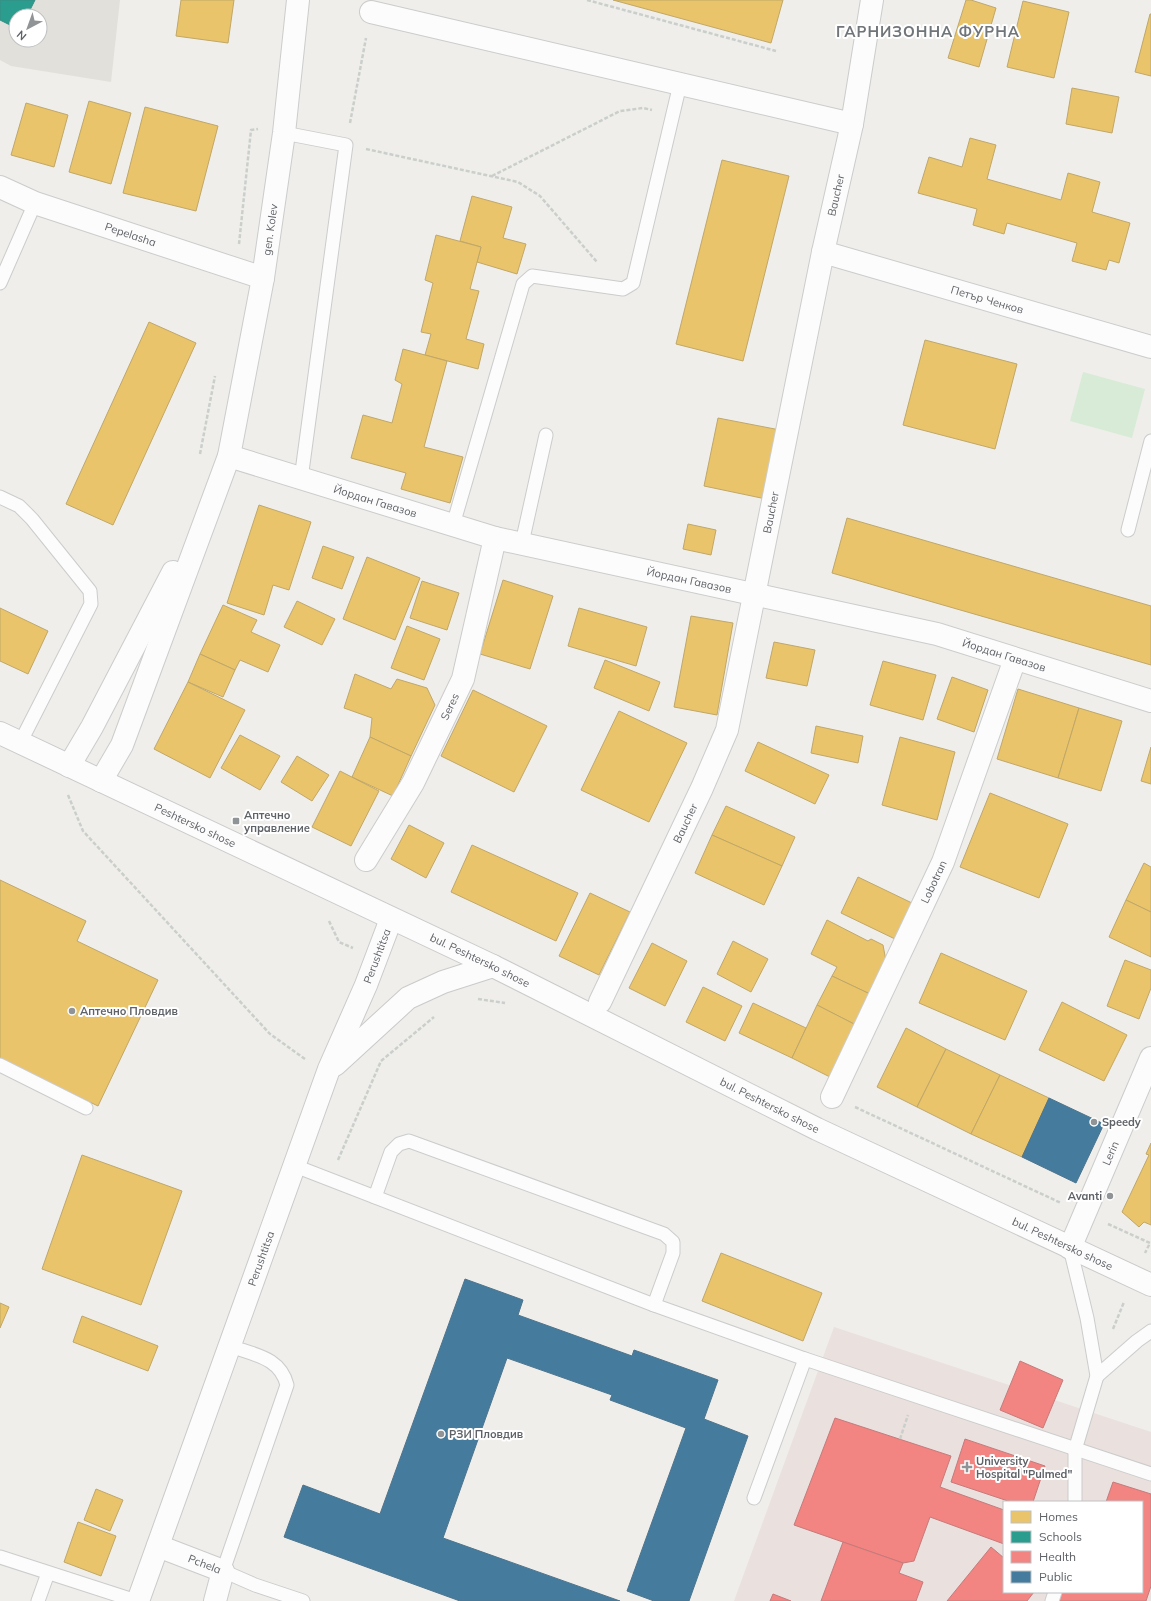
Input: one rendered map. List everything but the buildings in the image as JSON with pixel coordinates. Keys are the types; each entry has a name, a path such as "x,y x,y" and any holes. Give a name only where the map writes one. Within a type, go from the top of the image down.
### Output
{"street":[{"name":"gen. Kolev","path":"214,493 229,456 263,278 284,133 298,0"},
{"name":"Baucher","path":"600,1002 727,730 823,252 852,124 872,0"},
{"path":"371,12 852,124"},
{"name":"Pepelasha","path":"0,187 35,203 263,278"},
{"name":"Петър Ченков","path":"823,252 1151,347"},
{"name":"Йордан Гавазов","path":"229,456 495,538 755,596 937,634 1151,701"},
{"path":"69,766 92,727 214,493"},
{"path":"101,781 122,745 214,493"},
{"name":"Seres","path":"366,860 413,784 463,679 495,538"},
{"name":"Lobotran","path":"832,1097 943,862 1015,659"},
{"name":"Peshtersko shose","path":"0,733 391,919"},
{"name":"Perushtitsa","path":"137,1601 329,1069 376,959 391,919"},
{"name":"bul. Peshtersko shose","path":"391,919 493,966 817,1129 1151,1285"},
{"path":"329,1069 408,998 443,982 493,966"},
{"name":"Lerin","path":"1070,1248 1151,1058"},
{"name":"Pchela","path":"158,1546 223,1571 215,1601"}],"lane":[{"path":"453,525 523,284 532,276 623,289 633,283 680,84"},
{"path":"284,133 346,145 301,479"},
{"path":"0,283 35,203"},
{"path":"522,544 546,435"},
{"path":"1128,530 1151,441"},
{"path":"0,497 19,506 32,519 90,591 91,604 20,743"},
{"path":"0,1066 86,1108"},
{"path":"375,1197 391,1152 399,1144 410,1141 664,1234 673,1242 674,1253 654,1305"},
{"path":"295,1166 654,1305 805,1359 1151,1474"},
{"path":"1070,1248 1087,1318 1097,1376 1075,1450 1075,1501"},
{"path":"1097,1376 1139,1339 1151,1331"},
{"path":"230,1346 270,1361 279,1367 285,1376 287,1385 223,1571 303,1601"},
{"path":"754,1498 805,1359"},
{"path":"0,1558 137,1601"},
{"path":"38,1601 48,1573"}],"path":[{"path":"586,0 776,51"},
{"path":"371,12 346,145 518,182 540,196 603,269 604,287"},
{"path":"492,176 620,111 643,108 673,113"},
{"path":"69,766 68,796 83,830 270,1034 301,1058 329,1069"},
{"path":"329,921 339,942 376,959"},
{"path":"330,1179 355,1118 381,1061 439,1012 425,990"},
{"path":"473,998 504,1003 511,1006"},
{"path":"832,1097 1085,1214"},
{"path":"1087,1318 1139,1339"}],"shaded area":[{"path":"0,0 120,0 111,82 11,66 0,60"},
{"name":"University Hospital \"Pulmed\"","path":"834,1327 1151,1432 1151,1601 734,1601"}],"green space":[{"path":"1083,372 1145,389 1132,438 1070,421"}],"place":[{"name":"Аптечно управление","path":"236,821"},
{"name":"Аптечно Пловдив","path":"72,1011"},
{"name":"Speedy","path":"1094,1122"},
{"name":"Avanti","path":"1110,1196"},
{"name":"РЗИ Пловдив","path":"441,1434"},
{"name":"University Hospital \"Pulmed\"","path":"967,1467"}],"district":[{"name":"ГАРНИЗОННА ФУРНА","path":"928,31"}]}
